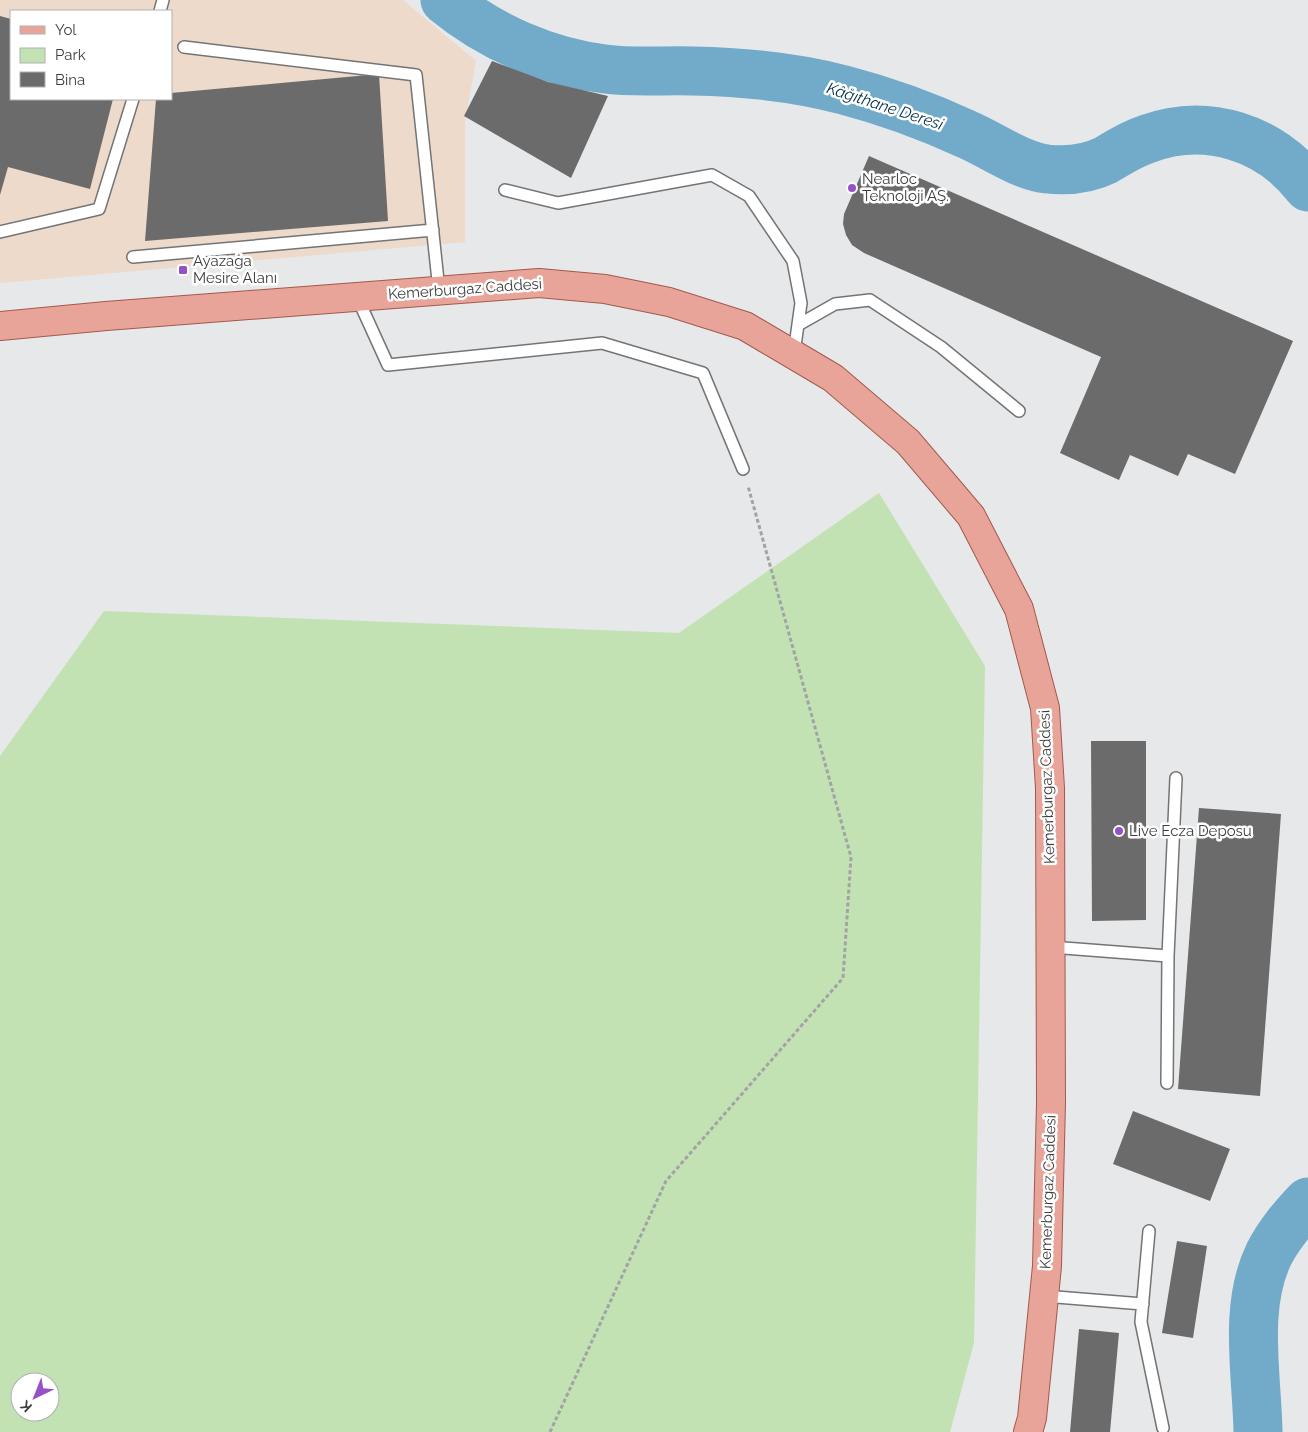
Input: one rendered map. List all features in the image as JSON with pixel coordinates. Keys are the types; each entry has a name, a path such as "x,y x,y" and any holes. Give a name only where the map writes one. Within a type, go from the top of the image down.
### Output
{"main road":[{"name":"Kemerburgaz Caddesi","path":"0,326 106,316 539,283 605,289 668,302 746,326 833,378 908,442 971,516 1019,609 1045,708 1050,788 1051,1103 1047,1266 1032,1418 1028,1432"}],"lane":[{"path":"184,47 416,75 439,290"},
{"path":"0,232 99,209 133,100"},
{"path":"505,190 558,203 712,175 749,196 792,262 801,303 794,355"},
{"path":"133,257 433,230"},
{"path":"357,296 388,365 602,343 703,373 743,468"},
{"path":"798,325 835,304 870,300 941,347 1019,411"},
{"path":"1167,1083 1168,956 1176,778"},
{"path":"1050,946 1168,956"},
{"path":"1149,1231 1141,1322 1163,1428"},
{"path":"1044,1296 1143,1304"}],"path":[{"path":"550,1432 666,1182 843,978 851,857 743,468"}],"shaded area":[{"path":"0,0 403,0 476,61 465,121 465,242 0,283"}],"green space":[{"path":"879,493 985,666 974,1343 950,1432 0,1432 0,756 104,611 679,633"}],"building":[{"path":"0,16 10,19 10,100 113,100 90,189 8,167 0,195"},
{"path":"492,61 548,82 608,96 571,178 464,116"},
{"path":"379,74 388,221 145,241 156,100 172,100 172,93"},
{"path":"869,156 1293,341 1235,474 1188,454 1178,476 1130,455 1119,480 1060,453 1101,357 864,253 852,245 846,235 843,224 844,214"},
{"name":"Live Ecza Deposu","path":"1091,741 1146,741 1146,920 1092,921"},
{"path":"1199,808 1281,814 1260,1096 1178,1089"},
{"path":"1133,1111 1230,1149 1210,1201 1113,1164"},
{"path":"1177,1241 1207,1246 1193,1338 1162,1333"},
{"path":"1079,1329 1119,1333 1110,1432 1070,1432"}],"waterway":[{"name":"Kâğıthane Deresi","path":"445,0 481,25 520,46 583,66 616,70 731,73 769,76 826,85 921,115 976,138 1015,159 1036,167 1062,170 1077,169 1106,160 1141,141 1169,133 1192,130 1214,131 1256,144 1275,155 1293,170 1308,187"},
{"name":"Kâğıthane Deresi","path":"1258,1432 1253,1342 1256,1296 1269,1254 1287,1226 1308,1202"}],"place":[{"name":"Nearloc Teknoloji AŞ.","path":"852,188"},
{"name":"Ayazağa Mesire Alanı","path":"183,270"},
{"name":"Live Ecza Deposu","path":"1119,831"}]}
